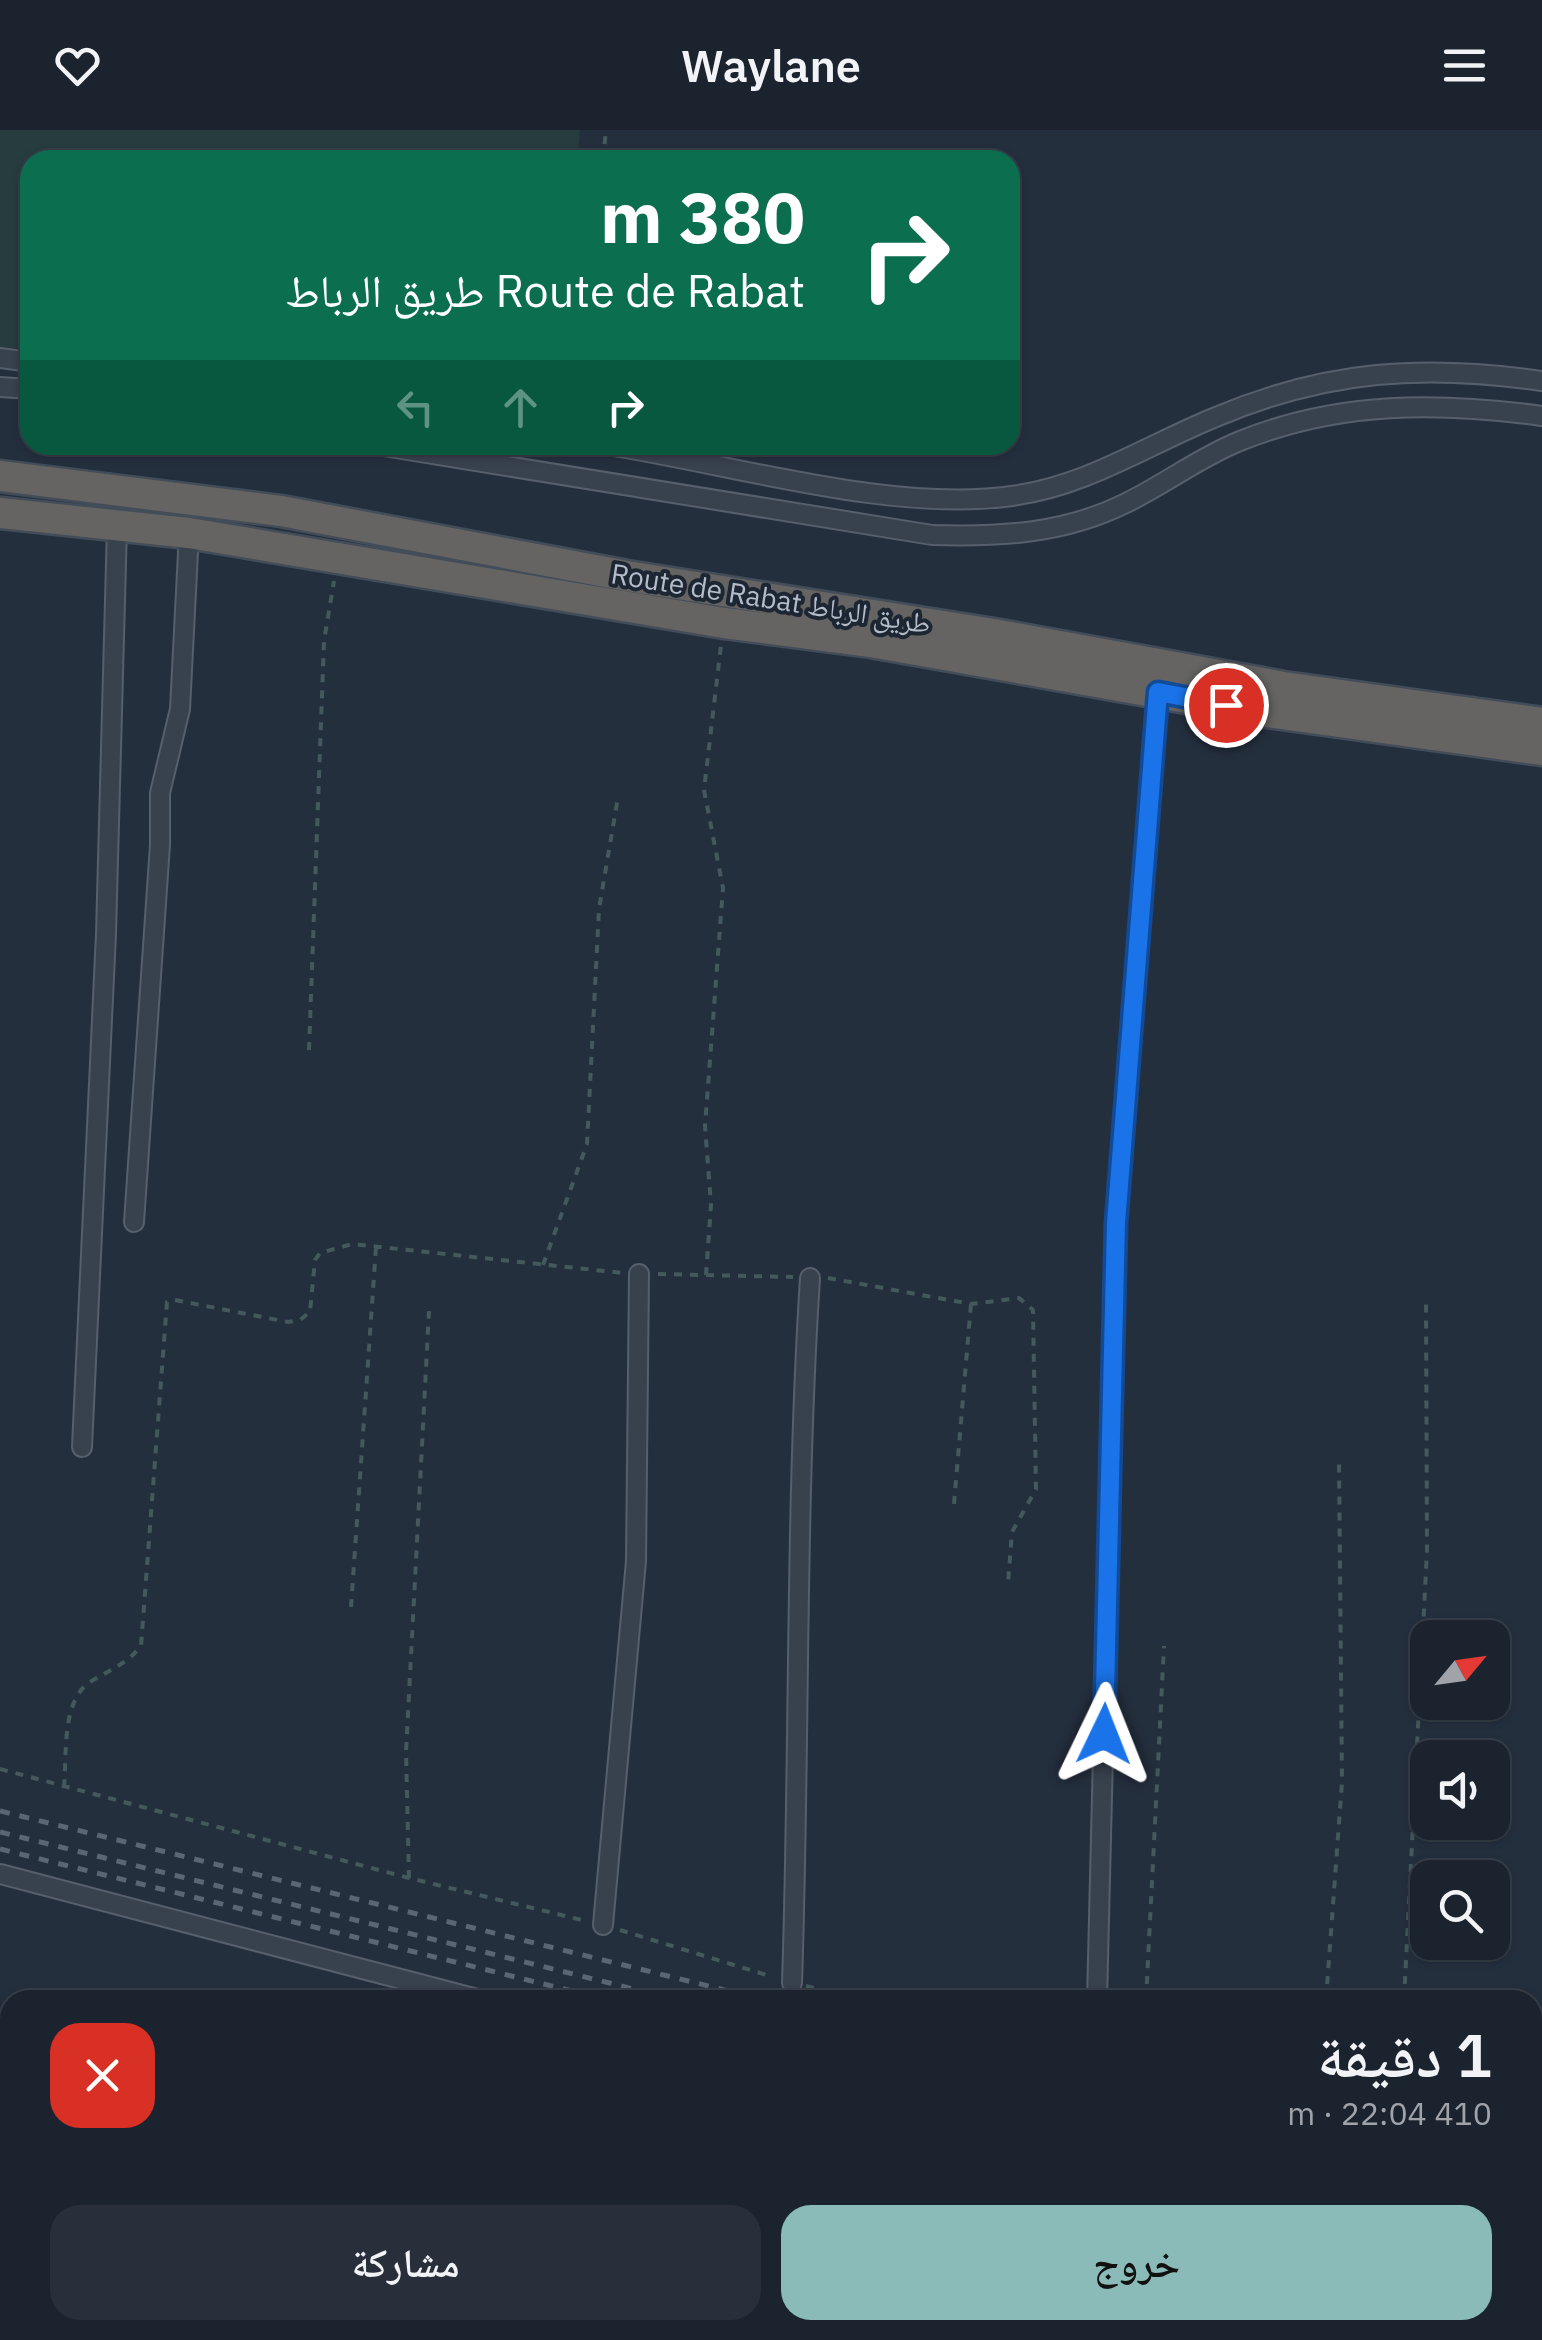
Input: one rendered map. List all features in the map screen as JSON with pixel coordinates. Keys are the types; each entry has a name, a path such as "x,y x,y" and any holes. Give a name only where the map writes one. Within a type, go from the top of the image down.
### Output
{"highway":[{"name":"Route de Rabat طريق الرباط","path":"0,476 282,510 627,576 994,634 1284,687 1542,722"},
{"name":"Route de Rabat طريق الرباط","path":"0,513 189,532 724,623 871,642 1260,711 1542,750"}],"street":[{"path":"663,455 882,494 939,501 974,499 1074,482 1218,416 1284,391 1347,376 1451,371 1542,381"},
{"path":"439,455 932,535 989,537 1070,526 1128,502 1239,441 1329,415 1433,404 1542,416"},
{"path":"82,1447 106,934 117,526"},
{"path":"134,1222 160,845 160,794 180,709 189,532"},
{"path":"1097,1990 1116,1223 1158,692"},
{"path":"603,1924 636,1561 639,1274"},
{"path":"792,1983 800,1689 799,1448 810,1278"},
{"path":"0,1874 442,1990"}],"path":[{"path":"309,1050 324,641 338,556"},
{"path":"706,1276 710,1205 705,1126 723,888 704,790 724,623"},
{"path":"543,1266 587,1144 599,909 618,797"},
{"path":"64,1787 72,1703 88,1684 122,1665 141,1646 167,1302 175,1300 288,1322 300,1320 310,1312 315,1260 320,1253 352,1244 639,1274 848,1279 971,1304 1019,1298 1033,1310 1036,1488 1012,1532 1008,1583"},
{"path":"351,1607 376,1247"},
{"path":"1405,1990 1427,1551 1426,1298"},
{"path":"954,1504 971,1304"},
{"path":"409,1878 406,1752 429,1311"},
{"path":"1327,1990 1342,1782 1339,1458"},
{"path":"1147,1990 1164,1646"},
{"path":"0,1768 409,1878 603,1924 820,1990"}],"green space":[{"path":"0,130 580,130 578,150 20,150 20,348 0,347"}],"railway":[{"path":"0,1811 725,1990"},
{"path":"0,1832 638,1990"},
{"path":"0,1849 568,1990"}],"route":[{"path":"1104,1734 1116,1223 1158,692 1226,705"}]}
